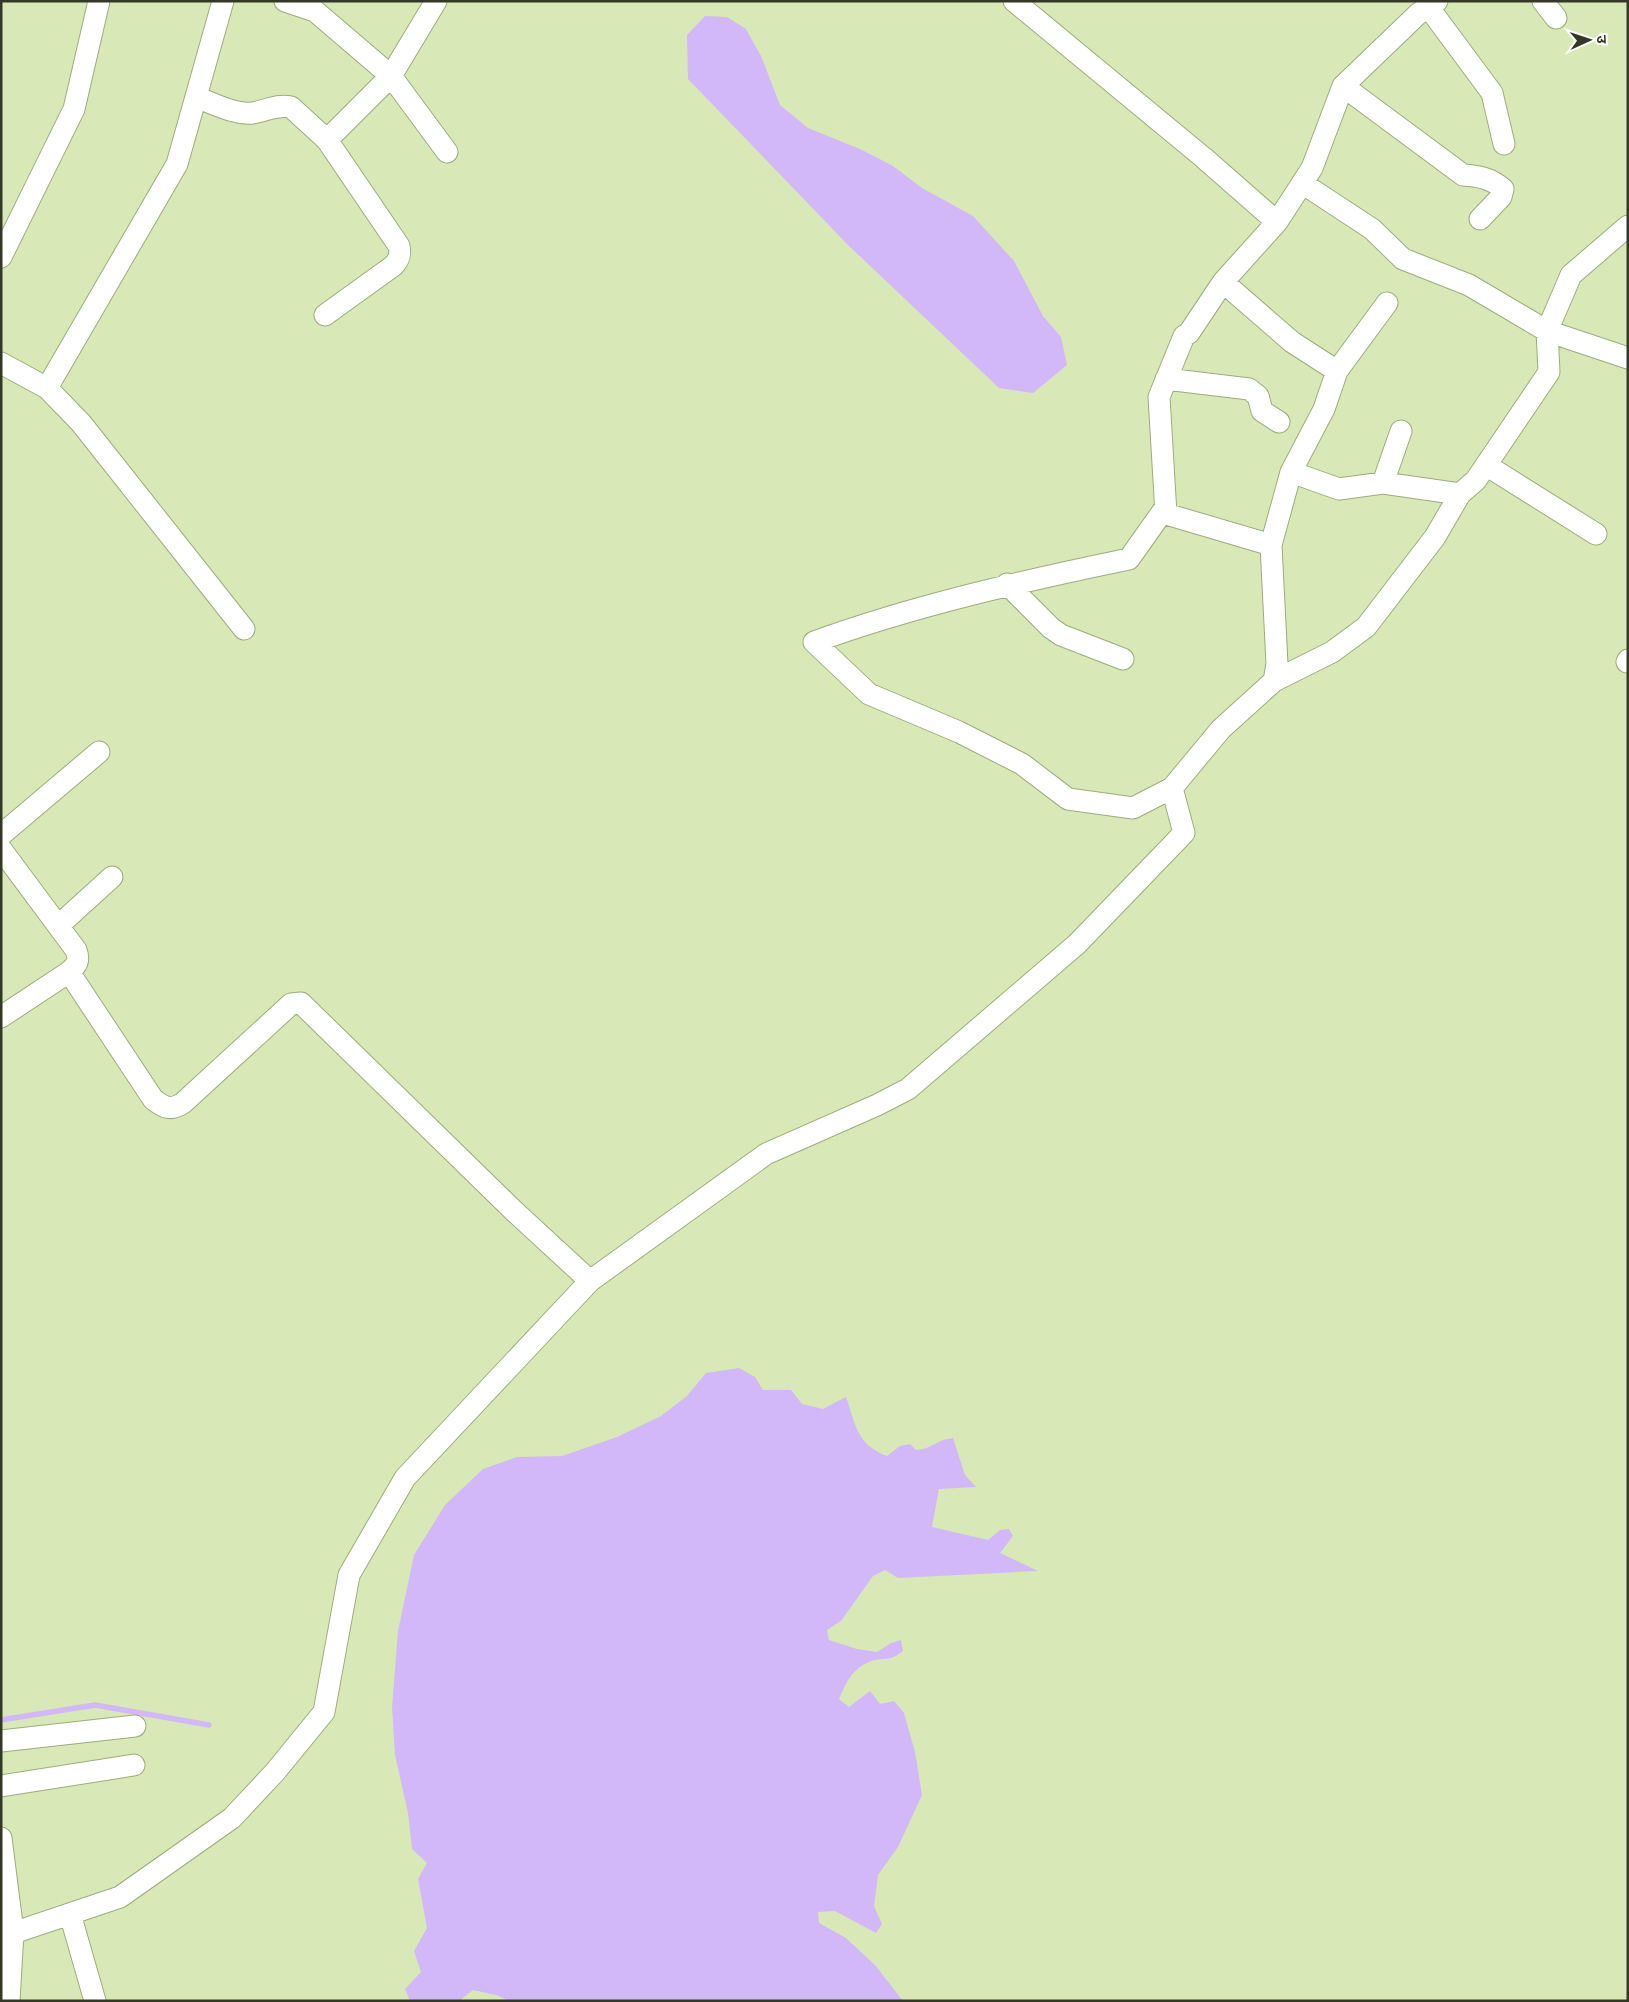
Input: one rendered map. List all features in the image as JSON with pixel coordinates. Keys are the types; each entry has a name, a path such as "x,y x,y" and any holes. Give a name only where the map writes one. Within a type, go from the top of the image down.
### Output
{"street":[{"path":"1,257 74,109 99,1"},
{"path":"47,388 177,164 223,1"},
{"path":"285,1 315,11 391,76 447,152"},
{"path":"327,140 391,76 436,1"},
{"path":"1014,1 1204,158 1277,222"},
{"path":"1543,1 1556,18"},
{"path":"1271,545 1166,514 1159,398 1184,336 1189,334 1223,282 1277,222 1312,168 1343,86 1418,14 1433,4 1492,93 1504,144"},
{"path":"1343,86 1463,175 1483,176 1503,189 1502,195 1480,219"},
{"path":"196,97 243,113 285,106 291,107 327,140 399,246 398,262 325,315"},
{"path":"1302,183 1372,229 1403,259 1468,285 1547,331 1628,358"},
{"path":"1165,508 1129,559 1007,584 854,628 814,642 869,694 959,732 1022,764 1068,799 1133,808 1172,788 1221,729 1274,681 1332,652 1366,627 1435,537 1460,494 1476,480 1549,372 1547,331 1571,275 1628,226"},
{"path":"1223,282 1292,342 1337,371"},
{"path":"1274,681 1277,664 1271,545 1291,472 1324,409 1337,371 1387,303"},
{"path":"1,363 47,388 81,423 244,629"},
{"path":"1166,379 1250,390 1258,396 1264,413 1279,422"},
{"path":"1383,483 1401,431"},
{"path":"1486,464 1596,534"},
{"path":"1291,472 1339,490 1383,483 1460,494"},
{"path":"1007,584 1050,628 1061,635 1123,659"},
{"path":"1,835 99,752"},
{"path":"7,1935 120,1898 232,1818 275,1772 324,1712 349,1576 405,1478 590,1282 712,1191 766,1154 900,1093 945,1058 1077,944 1184,833 1172,788"},
{"path":"1,849 76,950 79,958 77,964 69,972 1,1017"},
{"path":"58,926 112,877"},
{"path":"69,972 153,1099 165,1108 171,1109 183,1103 291,1004 301,1003 514,1211 590,1282"},
{"path":"1,1741 135,1726"},
{"path":"1,1786 134,1765"},
{"path":"1,1838 7,1935 8,2001"},
{"path":"70,1914 95,2001"}],"shaded area":[{"path":"705,16 727,17 746,29 761,56 780,105 808,128 860,149 893,166 922,188 973,216 1014,261 1043,316 1061,337 1067,365 1033,393 999,388 848,245 688,79 687,35"},
{"path":"739,1368 755,1377 763,1390 791,1390 802,1404 823,1409 846,1397 855,1425 863,1439 869,1446 887,1456 900,1446 910,1444 916,1450 953,1438 965,1475 976,1487 939,1489 932,1527 988,1540 1000,1530 1009,1529 1013,1536 1000,1553 1038,1571 898,1578 885,1570 873,1576 841,1621 827,1630 829,1640 857,1649 877,1652 891,1643 901,1640 903,1651 898,1655 874,1660 858,1668 847,1682 839,1699 849,1707 870,1691 880,1704 894,1701 904,1713 915,1752 922,1795 898,1847 878,1875 874,1906 882,1924 876,1933 835,1911 818,1912 819,1923 846,1938 876,1966 903,2001 510,2001 496,1995 473,1990 459,2001 410,2001 405,1989 421,1972 414,1951 427,1928 418,1879 427,1863 412,1849 408,1813 395,1755 392,1707 398,1631 414,1555 445,1505 483,1469 517,1457 562,1456 617,1437 661,1416 687,1396 706,1373"}],"waterway":[{"path":"1,1720 95,1705 209,1725"}]}
